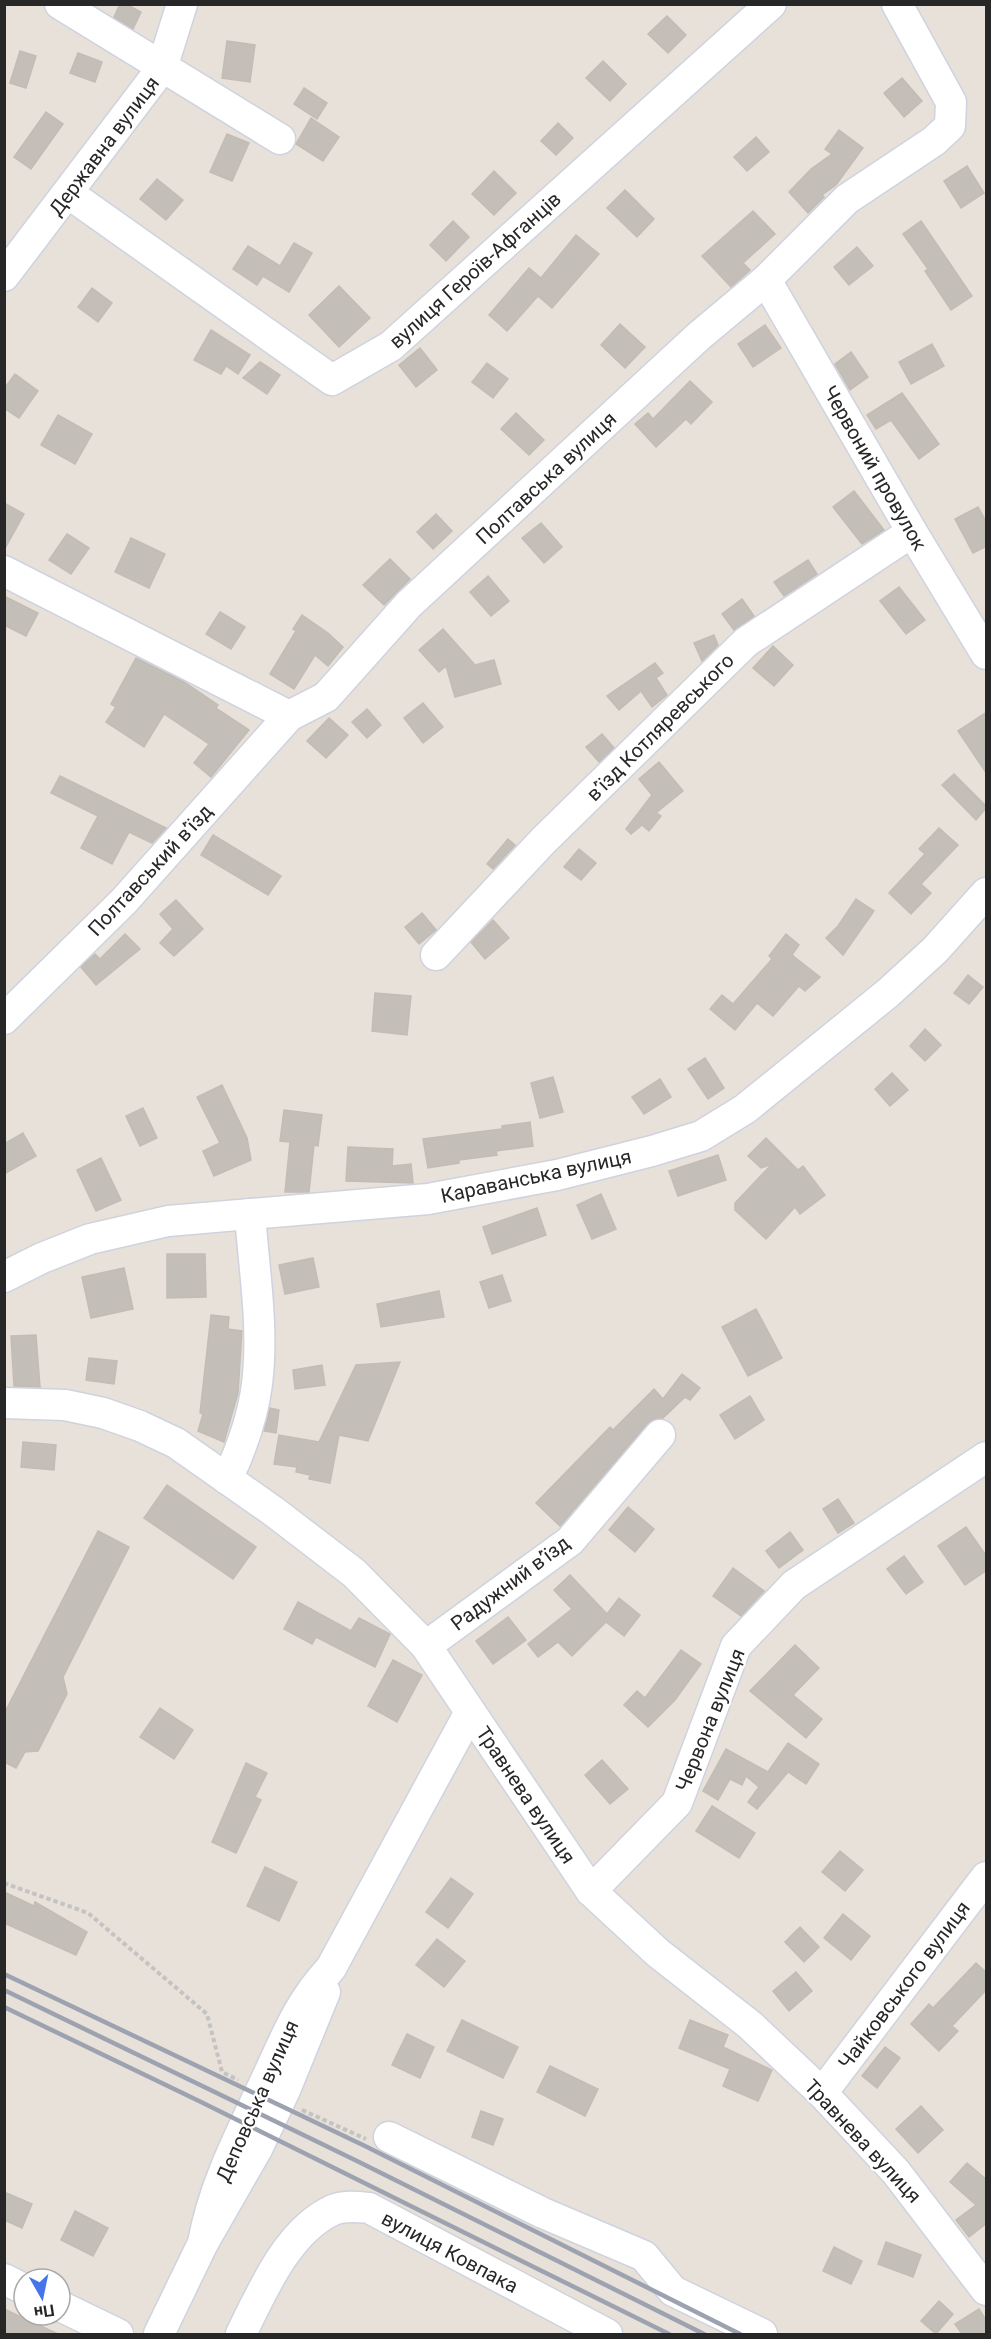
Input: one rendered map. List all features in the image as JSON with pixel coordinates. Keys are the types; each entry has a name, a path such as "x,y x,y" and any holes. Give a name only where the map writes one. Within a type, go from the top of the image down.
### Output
{"street":[{"path":"60,4 280,139"},
{"name":"Державна вулиця","path":"4,276 162,68 182,4"},
{"name":"вулиця Героїв-Афганців","path":"68,193 332,380 391,346 771,4"},
{"name":"Полтавська вулиця","path":"289,716 326,697 410,604 699,336 766,280 847,199 934,141 950,126 951,102 897,4"},
{"name":"Червоний провулок","path":"766,280 912,532 987,654"},
{"name":"в’їзд Котляревського","path":"435,955 543,842 746,642 912,532"},
{"path":"4,571 289,716"},
{"name":"Полтавський в’їзд","path":"4,1019 124,901 289,716"},
{"name":"Караванська вулиця","path":"4,1277 42,1258 90,1239 168,1221 428,1199 557,1175 701,1136 745,1109 888,993 935,950 987,893"},
{"path":"227,1479 238,1456 257,1384 258,1320 250,1215"},
{"name":"Травнева вулиця","path":"4,1403 65,1405 103,1413 140,1426 176,1443 354,1573 426,1646 591,1891 658,1953 750,2025 822,2093 896,2172 987,2290"},
{"name":"Радужний в’їзд","path":"426,1646 570,1541 660,1434"},
{"name":"Червона вулиця","path":"591,1891 677,1803 736,1646 794,1585 987,1457"},
{"name":"Деповська вулиця","path":"159,2334 203,2243 214,2197 290,2024 309,1992 330,1968 470,1713"},
{"name":"Чайковського вулиця","path":"822,2093 987,1877"},
{"path":"389,2137 543,2213 644,2256 673,2291 762,2334"},
{"name":"вулиця Ковпака","path":"241,2334 271,2274 290,2247 324,2216 334,2210 350,2207 369,2208 607,2334"},
{"path":"72,2312 118,2334"}],"path":[{"path":"4,1883 88,1912 207,2014 222,2072 242,2082"},
{"path":"301,2109 377,2144 389,2137"}],"building":[{"path":"120,4 126,4 141,12 133,29 114,17"},
{"path":"667,16 686,35 668,53 648,34"},
{"path":"227,41 255,45 250,82 222,78"},
{"path":"20,51 36,56 26,88 10,83"},
{"path":"78,53 102,62 95,82 70,73"},
{"path":"603,61 626,84 610,101 586,78"},
{"path":"902,78 922,101 904,117 884,93"},
{"path":"304,88 327,103 317,119 294,104"},
{"path":"46,112 63,124 31,169 14,157"},
{"path":"311,118 339,137 323,161 296,144"},
{"path":"558,123 573,138 556,155 541,141"},
{"path":"839,130 863,148 836,185 822,195 824,197 808,213 789,192 811,169 832,154 825,149"},
{"path":"227,134 249,143 232,181 210,172"},
{"path":"756,137 769,152 747,171 734,157"},
{"path":"967,166 984,193 961,208 944,181"},
{"path":"494,171 516,193 494,215 472,194"},
{"path":"157,179 183,200 166,220 140,199"},
{"path":"625,190 654,219 637,237 607,208"},
{"path":"753,211 775,234 743,263 750,270 731,287 702,256"},
{"path":"453,221 469,237 446,261 430,245"},
{"path":"921,221 972,296 951,310 925,271 928,269 903,234"},
{"path":"576,235 599,254 552,308 538,296 507,331 489,315 529,268 541,278"},
{"path":"294,243 312,253 289,292 263,276 257,285 233,269 248,246 280,266"},
{"path":"857,247 873,266 849,285 834,267"},
{"path":"339,286 370,318 339,347 309,315"},
{"path":"92,288 112,303 98,322 78,307"},
{"path":"620,324 645,347 625,368 601,345"},
{"path":"765,325 781,348 753,367 738,344"},
{"path":"211,330 250,355 238,374 226,366 221,374 194,360"},
{"path":"932,344 944,366 911,384 899,362"},
{"path":"420,348 437,370 416,387 399,365"},
{"path":"851,352 868,377 850,390 835,364"},
{"path":"260,362 280,375 267,394 243,378"},
{"path":"487,363 508,379 493,398 472,382"},
{"path":"15,374 38,391 19,418 4,408 4,389"},
{"path":"690,381 712,402 691,424 686,419 656,447 635,424 648,413 653,419"},
{"path":"902,393 939,444 919,459 891,420 876,429 867,415"},
{"path":"516,413 544,440 529,455 501,429"},
{"path":"58,415 92,434 75,464 41,445"},
{"path":"854,491 884,530 862,544 833,507"},
{"path":"4,503 24,514 4,550"},
{"path":"978,507 987,523 987,546 973,553 955,519"},
{"path":"436,514 452,531 433,549 417,532"},
{"path":"541,523 562,547 544,563 522,538"},
{"path":"67,534 89,548 71,574 49,560"},
{"path":"131,538 165,554 149,588 115,572"},
{"path":"390,559 410,579 384,605 363,585"},
{"path":"808,560 817,574 784,596 774,582"},
{"path":"488,576 509,601 491,616 470,592"},
{"path":"899,587 925,620 906,634 880,601"},
{"path":"4,596 38,613 26,636 4,625"},
{"path":"742,599 754,616 734,630 722,614"},
{"path":"220,612 245,627 231,649 206,634"},
{"path":"302,615 328,633 343,647 328,666 315,655 294,689 270,674 296,631 293,629"},
{"path":"443,629 475,665 494,660 501,684 455,697 446,666 439,672 419,650"},
{"path":"714,635 718,645 702,661 694,643"},
{"path":"773,646 793,665 774,686 753,668"},
{"path":"136,658 184,682 218,705 216,708 249,730 211,777 194,763 209,744 164,714 144,747 106,722 116,707 111,704"},
{"path":"655,663 663,673 656,678 667,695 652,707 641,691 619,710 607,696"},
{"path":"423,703 443,727 423,743 404,718"},
{"path":"367,709 381,725 367,738 352,722"},
{"path":"987,712 987,774 958,731"},
{"path":"329,718 348,735 326,758 307,741"},
{"path":"602,734 614,748 599,762 586,747"},
{"path":"659,762 683,791 656,813 661,816 649,831 642,825 631,834 626,829 652,795 639,779"},
{"path":"954,774 987,807 976,820 942,785"},
{"path":"60,776 166,828 152,843 129,832 112,864 81,848 98,816 51,793"},
{"path":"939,828 958,845 921,884 931,893 911,914 889,893 925,854 919,849"},
{"path":"213,835 281,876 268,895 201,855"},
{"path":"508,839 515,845 493,869 487,864"},
{"path":"579,849 596,863 581,880 564,867"},
{"path":"856,899 874,911 843,955 826,938 838,926"},
{"path":"176,900 203,929 174,956 160,943 173,929 160,914"},
{"path":"422,913 436,930 419,944 405,927"},
{"path":"493,920 509,938 485,959 471,942"},
{"path":"125,934 140,949 96,985 81,967 95,954 100,959"},
{"path":"786,934 799,945 792,955 820,977 805,991 799,986 773,1016 757,1003 735,1030 710,1009 722,995 733,1004 772,959 769,956"},
{"path":"968,975 983,987 969,1004 954,993"},
{"path":"375,993 411,996 407,1035 372,1031"},
{"path":"925,1029 941,1045 925,1061 910,1046"},
{"path":"705,1058 724,1088 708,1099 688,1069"},
{"path":"892,1073 908,1090 890,1106 875,1089"},
{"path":"553,1077 563,1112 540,1118 531,1083"},
{"path":"660,1079 671,1097 644,1114 632,1097"},
{"path":"222,1085 247,1138 251,1160 214,1176 203,1151 220,1143 197,1097"},
{"path":"143,1108 157,1138 140,1146 126,1116"},
{"path":"284,1110 322,1115 318,1146 314,1145 309,1192 285,1192 290,1142 280,1141"},
{"path":"530,1122 533,1146 496,1151 497,1155 459,1160 459,1163 428,1168 423,1139 502,1129 502,1126"},
{"path":"23,1133 36,1156 4,1174 4,1144"},
{"path":"766,1138 798,1170 803,1166 825,1195 800,1214 795,1207 766,1239 735,1210 735,1203 772,1164 761,1168 748,1156"},
{"path":"348,1147 393,1149 392,1166 411,1164 413,1183 346,1181"},
{"path":"718,1155 726,1180 678,1196 669,1171"},
{"path":"101,1158 121,1200 96,1211 77,1170"},
{"path":"601,1194 616,1229 592,1239 577,1205"},
{"path":"537,1208 546,1235 492,1254 483,1227"},
{"path":"167,1254 205,1254 206,1297 167,1298"},
{"path":"313,1258 319,1287 285,1294 279,1265"},
{"path":"124,1268 133,1309 91,1318 82,1277"},
{"path":"502,1275 511,1301 489,1308 480,1282"},
{"path":"439,1291 444,1317 381,1327 377,1304"},
{"path":"756,1309 782,1358 748,1376 722,1327"},
{"path":"211,1315 229,1317 228,1329 242,1331 238,1393 224,1442 198,1431 203,1414 200,1413"},
{"path":"36,1335 40,1387 14,1386 11,1336"},
{"path":"89,1358 117,1361 114,1384 86,1380"},
{"path":"400,1362 368,1441 339,1435 330,1483 309,1479 310,1475 296,1472 297,1467 274,1464 279,1435 319,1442 356,1365"},
{"path":"322,1365 325,1385 295,1389 293,1370"},
{"path":"682,1374 700,1388 690,1400 685,1397 663,1418 655,1419 647,1424 560,1526 536,1503 610,1427 613,1430 654,1389 663,1399"},
{"path":"750,1396 764,1420 735,1439 720,1415"},
{"path":"270,1408 279,1410 276,1433 264,1431"},
{"path":"23,1442 56,1445 54,1470 21,1467"},
{"path":"167,1485 256,1547 233,1579 144,1518"},
{"path":"838,1499 854,1523 838,1533 823,1509"},
{"path":"628,1507 654,1529 635,1552 609,1530"},
{"path":"966,1527 987,1557 987,1570 965,1585 938,1546"},
{"path":"98,1531 129,1547 63,1677 67,1694 38,1751 25,1752 16,1768 4,1762 4,1714"},
{"path":"790,1532 803,1550 779,1568 766,1551"},
{"path":"904,1556 923,1582 906,1594 887,1569"},
{"path":"733,1568 764,1591 741,1616 713,1596"},
{"path":"570,1575 607,1614 619,1598 640,1615 624,1636 606,1622 572,1656 558,1642 538,1657 528,1644 572,1609 554,1590"},
{"path":"298,1602 351,1631 359,1618 390,1634 375,1667 316,1637 312,1644 284,1629"},
{"path":"508,1617 526,1640 493,1664 476,1641"},
{"path":"795,1645 819,1668 793,1695 822,1719 806,1738 750,1691"},
{"path":"681,1650 701,1664 675,1700 648,1727 624,1705 637,1691 645,1698"},
{"path":"393,1660 422,1675 397,1722 368,1706"},
{"path":"160,1708 193,1730 174,1759 140,1737"},
{"path":"788,1743 819,1764 806,1784 788,1772 757,1809 748,1802 759,1787 746,1776 742,1785 730,1779 718,1800 703,1791 726,1749 768,1772"},
{"path":"602,1760 628,1789 610,1804 585,1775"},
{"path":"246,1763 267,1773 255,1797 261,1800 236,1853 212,1842"},
{"path":"712,1806 755,1833 739,1858 696,1831"},
{"path":"840,1851 863,1870 845,1891 822,1872"},
{"path":"265,1867 297,1882 279,1921 247,1906"},
{"path":"451,1878 473,1894 448,1928 426,1912"},
{"path":"4,1892 34,1906 35,1902 87,1932 76,1955 4,1923"},
{"path":"843,1914 870,1936 851,1960 824,1938"},
{"path":"800,1927 819,1947 804,1962 785,1942"},
{"path":"437,1939 465,1961 444,1987 416,1965"},
{"path":"976,1963 987,1973 987,1989 952,2026 958,2031 939,2051 911,2024 929,2004 933,2008"},
{"path":"796,1972 812,1991 789,2011 773,1991"},
{"path":"462,2020 518,2047 503,2078 447,2051"},
{"path":"690,2020 728,2035 723,2047 772,2070 758,2101 723,2086 730,2069 679,2048"},
{"path":"407,2034 434,2047 420,2078 392,2065"},
{"path":"885,2047 900,2058 877,2088 862,2076"},
{"path":"550,2066 598,2089 585,2116 537,2092"},
{"path":"921,2106 943,2130 918,2153 896,2129"},
{"path":"481,2111 503,2119 493,2145 472,2137"},
{"path":"967,2163 987,2180 987,2223 969,2237 956,2220 976,2205 950,2182"},
{"path":"4,2192 32,2204 22,2228 4,2220"},
{"path":"75,2211 108,2228 93,2256 61,2240"},
{"path":"886,2242 921,2255 913,2277 878,2264"},
{"path":"834,2247 862,2261 851,2284 823,2271"},
{"path":"939,2301 953,2314 936,2334 921,2321"},
{"path":"4,2309 12,2313 12,2327 43,2327 58,2334 4,2334"},
{"path":"979,2309 987,2322 987,2334 962,2334 955,2324"}],"railway":[{"path":"4,1974 365,2146 740,2334"},
{"path":"4,1990 357,2161 704,2334"},
{"path":"4,2007 669,2334"}]}
